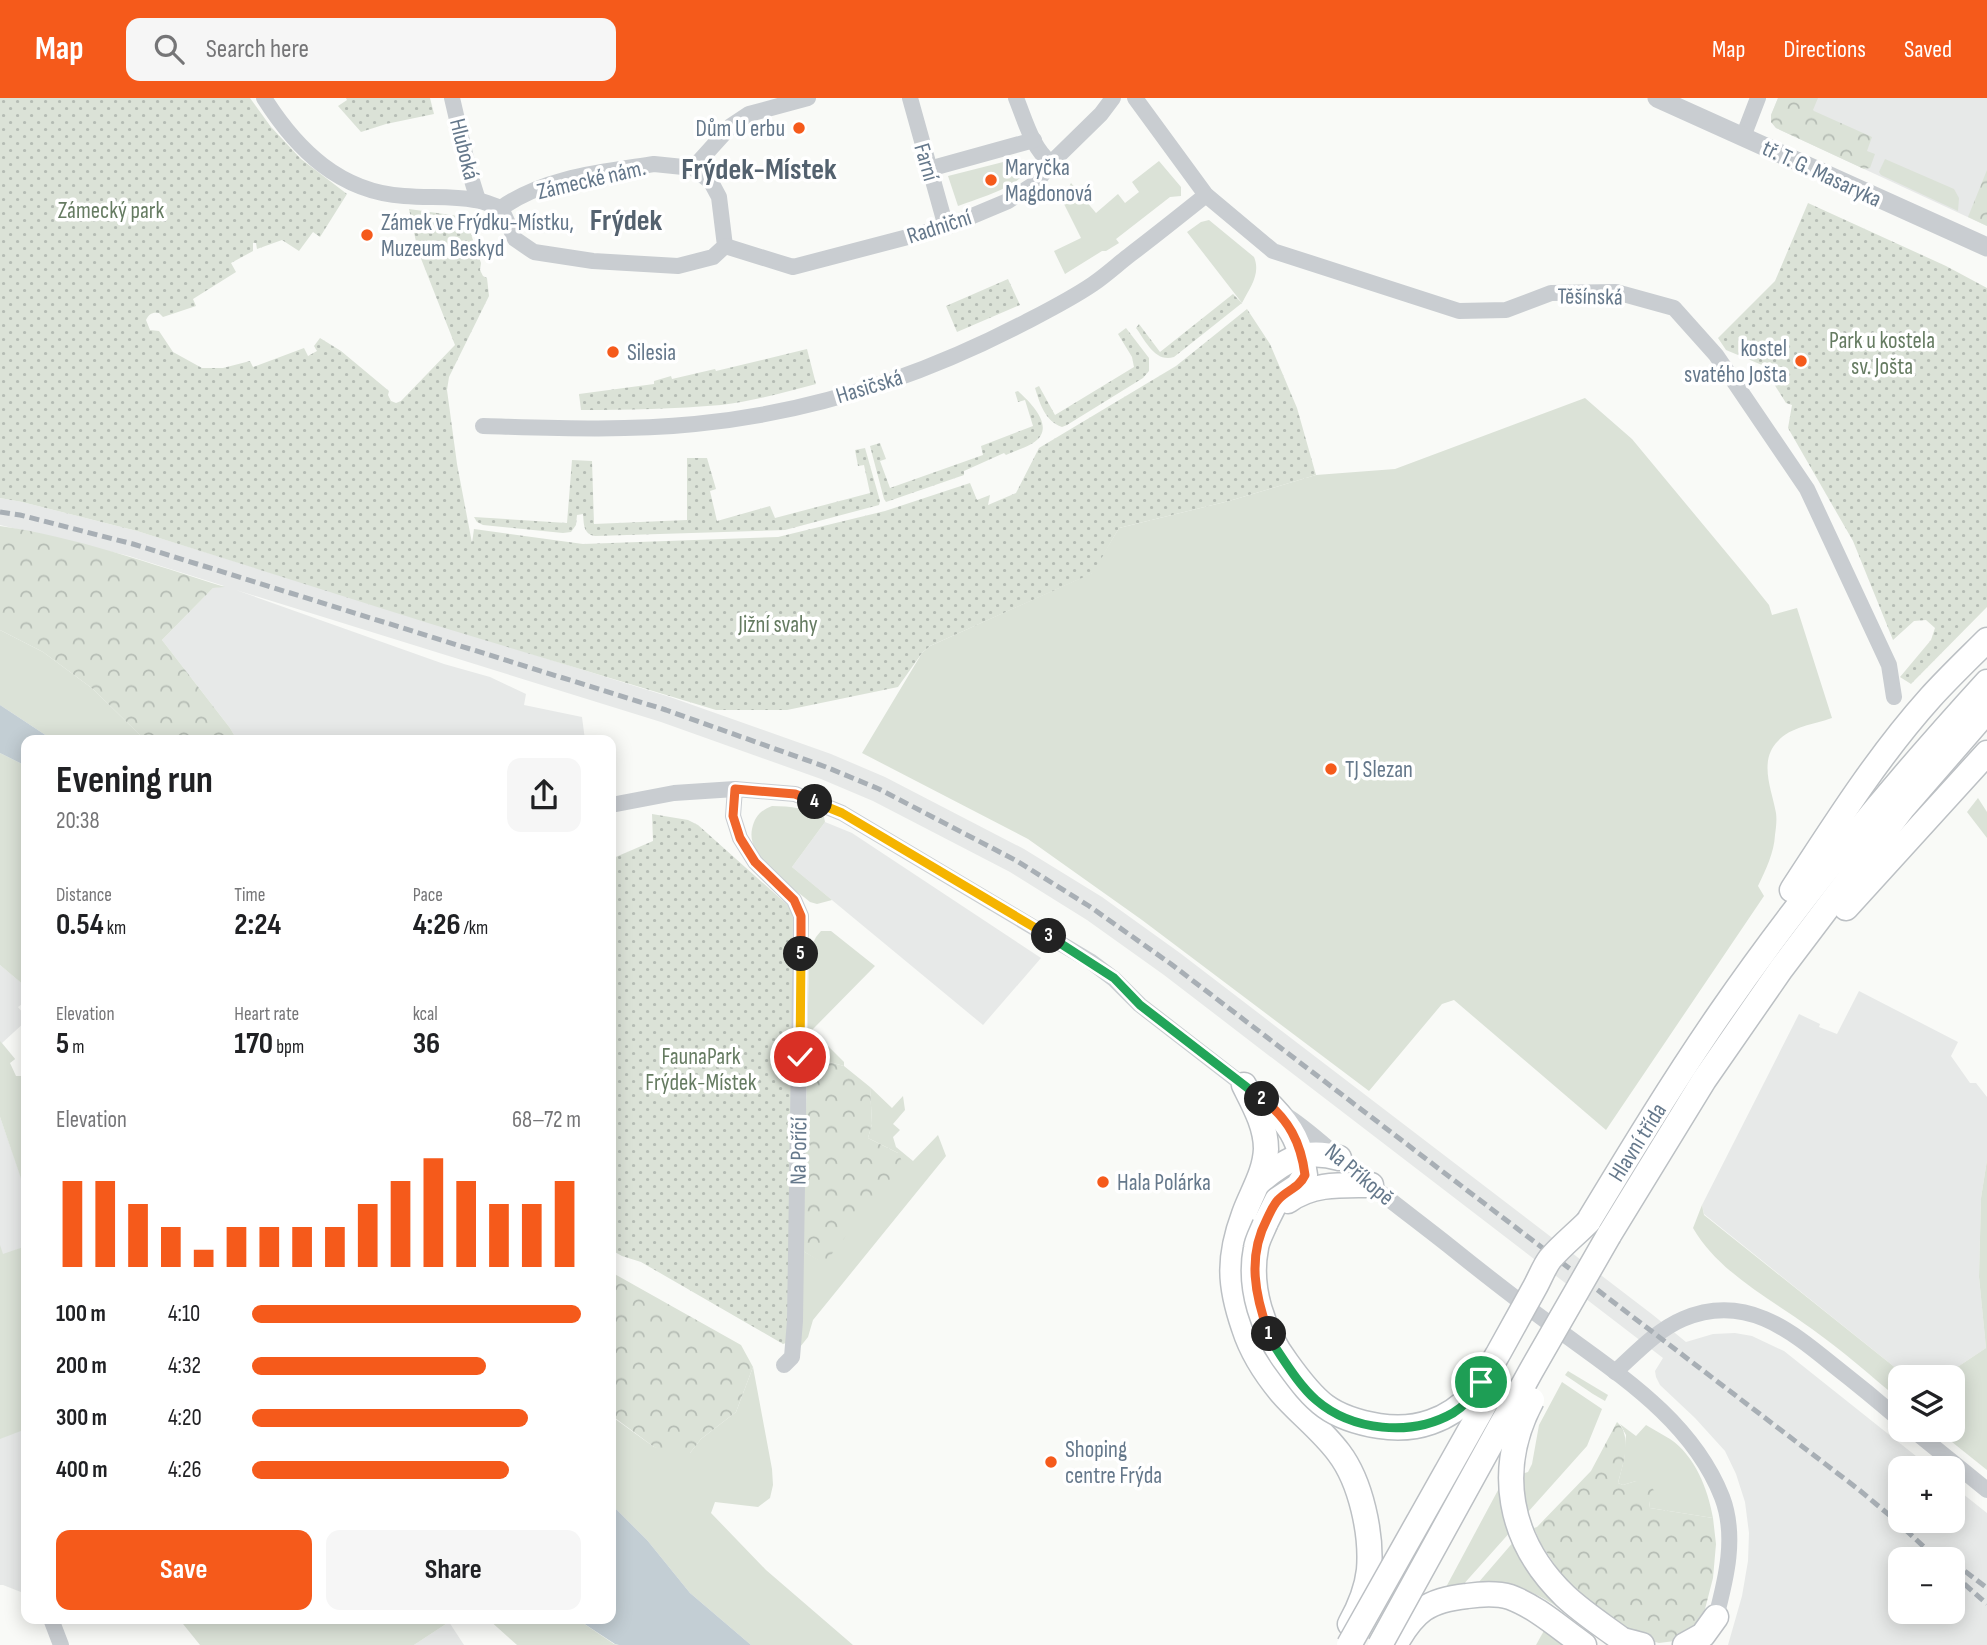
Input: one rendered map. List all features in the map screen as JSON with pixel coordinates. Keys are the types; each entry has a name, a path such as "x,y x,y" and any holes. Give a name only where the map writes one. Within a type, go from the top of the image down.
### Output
{"main road":[{"path":"1796,897 1845,810 1901,733 1930,698 1987,640"},
{"path":"1694,1074 1708,1005 1735,964 1987,682"},
{"path":"1694,1074 1749,1035 1902,809 1987,711"},
{"path":"1827,920 1987,753"},
{"name":"Hlavní třída","path":"1349,1645 1694,1074"},
{"path":"1244,1085 1265,1134 1265,1159 1259,1182 1244,1214 1232,1254 1233,1289 1244,1330 1264,1368 1281,1392 1341,1455 1360,1496 1366,1519 1369,1573 1359,1609 1339,1645"},
{"path":"1271,1106 1289,1127 1303,1155 1305,1175 1265,1224 1256,1247 1254,1277 1259,1308 1273,1344 1307,1391 1329,1409 1353,1420 1403,1428 1423,1425 1454,1413 1468,1400 1486,1374 1550,1259 1599,1228"},
{"path":"1259,1182 1278,1166 1303,1155 1324,1154 1339,1158"},
{"path":"1280,1203 1320,1187 1371,1185"},
{"path":"1599,1228 1592,1289 1528,1407 1517,1433 1512,1452 1510,1485 1521,1533 1543,1571 1576,1605 1629,1642"},
{"path":"1380,1645 1518,1395 1599,1228"},
{"path":"1395,1645 1411,1619 1427,1606 1445,1599 1484,1594 1503,1595 1518,1601 1584,1645"},
{"path":"1685,1645 1703,1635 1716,1617"},
{"path":"1706,1645 1716,1617"},
{"path":"1712,1645 1716,1617"}],"street":[{"path":"264,98 279,122 316,161 354,186 401,196 478,200 501,208 514,239 534,252 593,261 678,266 713,257 725,246 719,197 711,183 693,168 731,126 749,114 772,102 808,98"},
{"name":"Hluboká","path":"452,98 478,200"},
{"name":"Farní","path":"910,98 946,227"},
{"path":"1016,98 1043,157 1051,163"},
{"name":"Radniční","path":"725,246 793,267 946,227 1008,201 1036,183 1051,163 1101,114 1113,98"},
{"name":"Těšínská","path":"1135,98 1206,195 1273,251 1459,311 1506,310 1551,293 1616,292 1674,308 1716,355 1807,489 1889,665 1894,697"},
{"name":"tř. T. G. Masaryka","path":"1657,98 1987,247"},
{"path":"1743,137 1758,98"},
{"path":"929,169 1034,140"},
{"name":"Zámecké nám.","path":"501,208 530,191 569,179 654,164 693,168"},
{"name":"Hasičská","path":"483,426 566,428 694,424 799,407 870,388 972,348 1094,284 1206,195"},
{"name":"Na Příkopě","path":"616,804 674,793 735,789 795,794 842,813 1114,978 1140,1005 1271,1106 1307,1129 1371,1185 1501,1288 1643,1393 1677,1426 1703,1461 1721,1496 1729,1522 1727,1571 1716,1617"},
{"name":"Na Poříčí","path":"735,789 733,816 740,838 755,862 794,900 801,916 795,1321 792,1357 784,1365"},
{"path":"1615,1372 1656,1335 1681,1320 1705,1312 1744,1312 1770,1320 1792,1332 1888,1410"},
{"path":"1928,1442 1987,1490"},
{"path":"53,1624 61,1645"}],"shaded area":[{"path":"1778,98 1987,98 1987,226 1776,128 1771,122 1771,115"},
{"path":"0,498 137,531 670,697 831,754 885,777 1024,849 1102,897 1180,953 1686,1342 1713,1334 1735,1333 1752,1336 1784,1351 1888,1434 1888,1442 1898,1442 1916,1456 1888,1456 1888,1533 1965,1533 1965,1496 1987,1513 1987,1645 1728,1645 1742,1596 1748,1561 1749,1533 1745,1502 1725,1451 1660,1385 1655,1371 1663,1358 1164,975 1087,920 1010,872 873,801 821,779 661,722 236,590 444,664 490,677 526,694 524,705 582,717 584,735 234,735 162,640 213,588 224,586 129,556 0,525"},
{"path":"0,705 45,735 21,735 21,764 0,753"},
{"path":"825,822 852,833 1041,958 983,1025 792,867"},
{"path":"0,965 21,983 21,1005 18,1007 21,1011 21,1026 2,1043 15,1059 0,1069"},
{"path":"1859,991 1958,1042 1951,1056 1970,1083 1976,1083 1987,1097 1987,1160 1981,1198 1979,1277 1986,1348 1960,1365 1892,1365 1704,1214 1702,1205 1799,1014 1820,1024 1819,1027 1837,1034"},
{"path":"0,1117 21,1177 21,1248 3,1255 21,1288 21,1592 0,1585"},
{"path":"616,1509 647,1540 690,1593 751,1645 619,1645 585,1624 616,1624"},
{"path":"446,1624 450,1624 464,1645 414,1645"}],"green space":[{"path":"0,98 250,98 271,127 301,159 347,194 320,237 313,232 299,251 282,240 257,249 256,243 253,243 253,251 231,263 236,272 193,299 196,306 163,317 159,313 148,316 146,320 150,330 159,331 173,352 202,368 223,368 250,361 253,367 304,348 308,356 317,351 314,346 320,338 341,351 389,391 391,401 401,401 455,345 418,251 409,209 465,217 481,263 480,270 487,278 489,296 449,377 447,390 472,543 474,529 583,544 778,537 885,511 970,483 977,500 990,495 988,505 1016,493 1039,448 1176,366 1247,309 1270,344 1297,408 1316,475 1229,501 1119,528 1093,573 930,646 898,687 787,710 716,710 137,531 0,498"},
{"path":"346,98 430,98 434,114 361,132 338,106 347,100"},
{"path":"1778,98 1818,98 1814,111 1872,137 1867,151 1875,154 1870,168 1864,169 1776,128 1771,122 1771,115"},
{"path":"1015,159 1023,162 1025,172 1020,178 995,192 958,206 948,176"},
{"path":"1885,159 1954,189 1959,198 1958,211 1881,175 1879,172"},
{"path":"1159,161 1181,187 1181,196 1170,197 1116,239 1119,243 1065,274 1054,251 1081,238 1062,200 1071,183 1096,213 1118,194 1125,203 1139,192 1132,182"},
{"path":"1987,170 1987,226 1968,217"},
{"name":"Park u kostela sv. Jošta","path":"1808,203 1946,266 1987,288 1987,607 1911,684 1900,677 1931,640 1935,628 1926,620 1914,621 1893,640 1853,541 1788,428 1792,405 1786,403 1762,365 1726,350 1718,338 1775,281"},
{"path":"1209,220 1254,257 1255,275 1242,303 1187,232"},
{"path":"1008,279 1020,305 957,332 946,306"},
{"path":"1233,294 1242,303 1174,357 1161,357 1156,354 1136,328 1139,324 1160,352"},
{"path":"1126,328 1149,358 1149,371 1143,378 1067,425 1062,427 1051,421 1041,406 1035,388 1039,386 1055,415 1134,367 1132,357 1118,334"},
{"path":"807,349 816,384 721,405 581,410 579,394 654,384 654,381 671,376 672,379 715,369 716,371"},
{"path":"1018,391 1035,409 1042,423 1040,437 1033,443 964,471 964,475 886,502 870,446 880,443 886,459 880,461 890,488 983,455 981,446 1033,426 1025,400 1018,402 1015,392"},
{"name":"TJ Slezan","path":"1585,398 1632,439 1769,605 1772,615 1797,608 1832,718 1789,732 1772,749 1768,776 1776,824 1771,855 1758,886 1764,896 1606,1130 1454,1000 1442,1004 1369,1091 1142,920 1028,839 862,753 922,653 930,646 1092,573 1119,528 1229,501 1316,475 1395,469"},
{"path":"865,448 879,505 785,530 595,536 586,531 583,514 577,515 576,525 571,532 563,533 483,525 474,517 567,523 572,460 592,461 594,524 687,520 687,458 707,458 716,489 710,491 717,521 770,506 775,518 870,493 864,465 858,466 855,450"},
{"path":"0,526 86,544 225,587 213,588 162,640 234,735 140,735 93,689 43,652 0,630"},
{"path":"0,630 43,652 93,689 140,735 45,735 0,705"},
{"path":"0,753 21,764 21,983 0,965"},
{"path":"1978,798 1987,812 1987,838 1967,812"},
{"path":"772,806 799,808 824,817 825,822 792,867 832,900 817,904 810,902 762,861 752,840 752,829 756,817"},
{"name":"FaunaPark Frýdek-Místek","path":"652,814 688,820 698,825 791,908 788,1338 783,1344 641,1262 616,1253 616,857 653,841"},
{"path":"821,931 831,931 875,966 812,1030 844,1062 844,1066 822,1060 807,1065 809,951"},
{"path":"0,1041 15,1059 10,1063 16,1076 21,1076 21,1178 0,1117"},
{"path":"822,1060 844,1066 870,1087 872,1124 868,1138 898,1153 903,1163 824,1264 803,1251 807,1065"},
{"path":"870,1087 892,1108 903,1096 905,1110 893,1124 900,1130 893,1137 896,1147 913,1161 938,1135 946,1156 813,1320 808,1337 800,1347 803,1251 824,1263 898,1153 868,1138 872,1124"},
{"path":"1987,1160 1987,1470 1952,1442 1965,1442 1965,1365 1960,1365 1986,1348 1979,1277 1981,1198"},
{"path":"1702,1205 1704,1215 1892,1365 1888,1365 1888,1390 1835,1346 1731,1272 1704,1244 1693,1228"},
{"path":"0,1245 3,1254 21,1248 21,1431 0,1439"},
{"path":"616,1275 741,1345 753,1367 736,1412 701,1439 690,1453 678,1456 654,1447 616,1419"},
{"path":"753,1367 772,1469 770,1498 758,1507 715,1502 711,1513 766,1570 853,1645 751,1645 690,1593 647,1540 616,1509 616,1420 654,1447 690,1453 701,1439 736,1412"},
{"path":"1568,1371 1608,1395 1605,1401 1565,1375"},
{"path":"1562,1382 1602,1409 1587,1446 1462,1586 1445,1589 1504,1479 1528,1472 1539,1425"},
{"path":"1617,1422 1625,1435 1626,1443 1618,1483 1649,1483 1655,1492 1649,1501 1650,1508 1713,1518 1716,1544 1713,1578 1704,1613 1696,1628 1675,1641 1659,1643 1644,1639 1618,1625 1563,1577 1541,1544 1534,1528 1591,1471"},
{"path":"1620,1424 1636,1436 1646,1425 1670,1439 1687,1454 1708,1496 1713,1518 1650,1508 1649,1501 1636,1481 1623,1485 1618,1483 1624,1460 1626,1435"},
{"path":"1515,1540 1564,1606 1561,1610 1542,1597 1522,1589 1501,1584 1478,1583"},
{"path":"183,1624 446,1624 414,1645 200,1645"},
{"path":"494,1624 584,1624 619,1645 517,1645"},
{"path":"1546,1627 1570,1645 1536,1645"}],"railway":[{"path":"0,512 133,544 666,710 826,767 879,789 1017,861 1089,906 1171,964 1858,1489 1924,1547"},
{"path":"1965,1571 1987,1588"},
{"path":"1965,1585 1987,1604"}],"place":[{"name":"Dům U erbu","path":"799,128"},
{"name":"Maryčka Magdonová","path":"991,180"},
{"name":"Zámek ve Frýdku-Místku, Muzeum Beskyd","path":"367,235"},
{"name":"Silesia","path":"613,352"},
{"name":"kostel svatého Jošta","path":"1801,361"},
{"name":"TJ Slezan","path":"1331,769"},
{"name":"Hala Polárka","path":"1103,1182"},
{"name":"Shoping centre Frýda","path":"1051,1462"}],"district":[{"name":"Frýdek-Místek","path":"759,169"},
{"name":"Frýdek","path":"626,220"}],"route":[{"path":"800,1057 801,916 794,900 755,862 740,838 733,816 735,789 795,794 842,813 1072,949 1114,978 1140,1005 1271,1106 1289,1127 1301,1149 1305,1175 1298,1186 1278,1200 1265,1224 1256,1247 1254,1277 1259,1308 1273,1344 1307,1391 1318,1401 1346,1418 1366,1424 1411,1427 1454,1413 1481,1382"}],"park label":[{"name":"Zámecký park","path":"111,210"},
{"name":"Jižní svahy","path":"778,624"}]}
